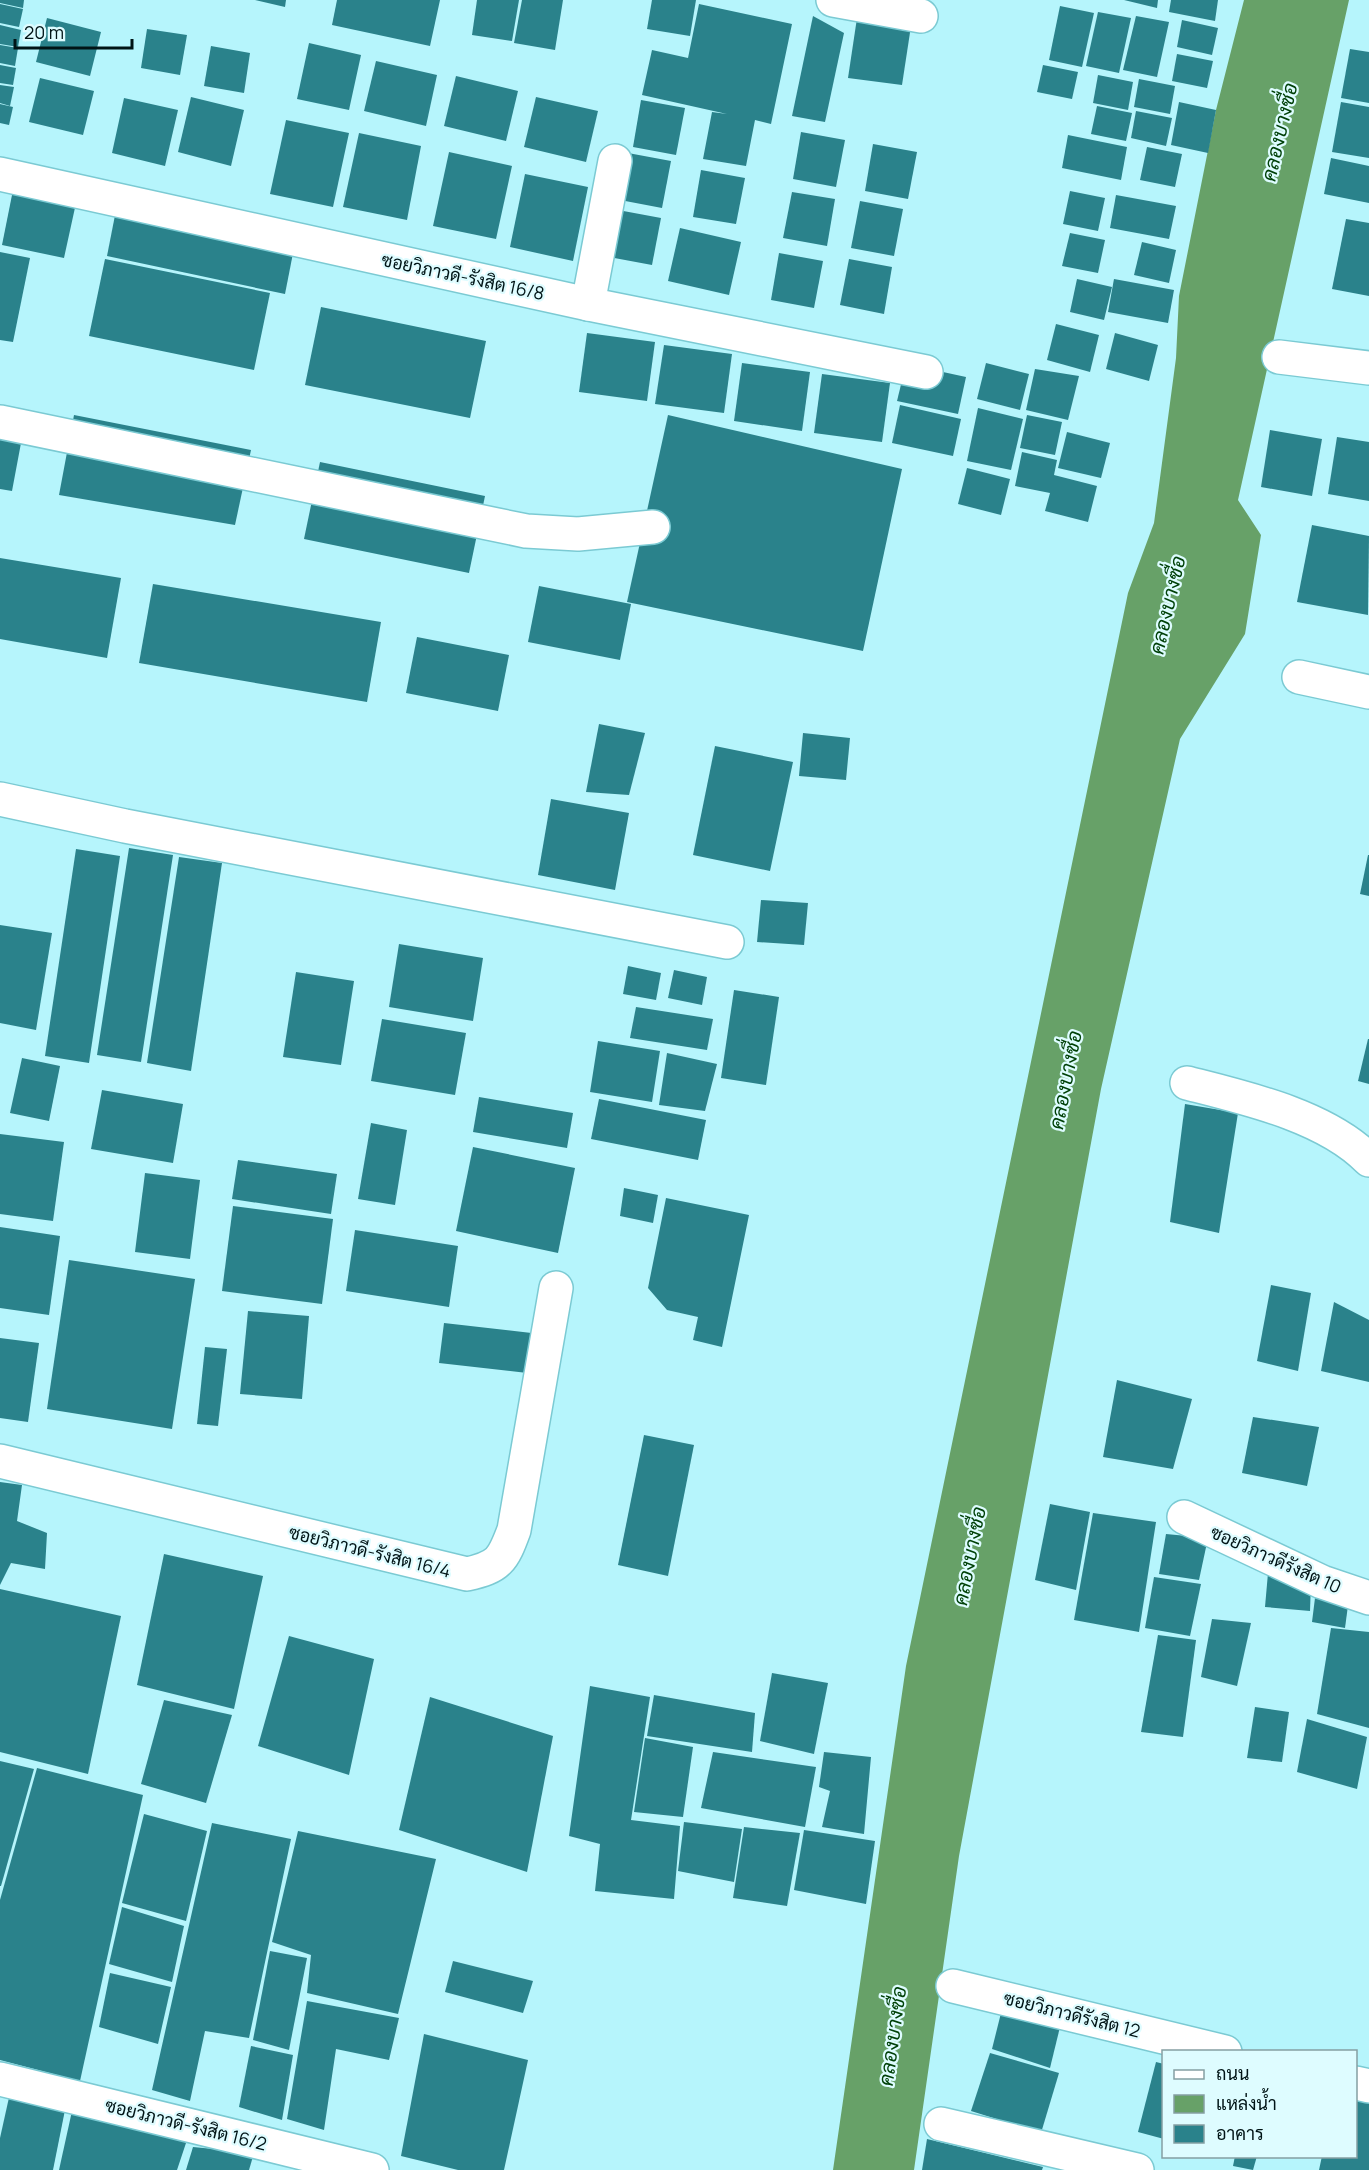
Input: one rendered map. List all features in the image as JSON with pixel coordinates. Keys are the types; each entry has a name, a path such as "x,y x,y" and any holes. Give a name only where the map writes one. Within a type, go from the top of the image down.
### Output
{"street":[{"path":"832,0 921,16"},
{"path":"588,304 615,161"},
{"name":"ซอยวิภาวดี-รังสิต 16/8","path":"0,174 588,304 926,372"},
{"path":"1279,357 1369,368"},
{"path":"0,422 526,531 578,534 653,527"},
{"path":"1299,677 1369,692"},
{"path":"0,799 125,826 727,942"},
{"path":"1188,1083 1248,1098 1318,1126 1358,1149 1369,1160"},
{"name":"ซอยวิภาวดี-รังสิต 16/4","path":"0,1461 467,1574 487,1570 504,1558 514,1530 556,1288"},
{"name":"ซอยวิภาวดีรังสิต 10","path":"1184,1517 1322,1582 1369,1598"},
{"name":"ซอยวิภาวดีรังสิต 12","path":"953,1986 1217,2050"},
{"name":"ซอยวิภาวดี-รังสิต 16/2","path":"0,2079 372,2170"},
{"path":"941,2124 1137,2170"}],"water":[{"name":"คลองบางซื่อ","path":"1244,0 1349,0 1238,500 1261,535 1245,634 1180,739 1101,1089 959,1856 914,2170 833,2170 906,1666 1128,593 1154,523 1176,358 1179,296 1216,110"}],"building":[{"path":"0,0 24,0 23,8 0,3"},
{"path":"255,0 286,0 285,7"},
{"path":"337,0 440,0 430,46 332,25"},
{"path":"477,0 519,0 512,41 472,35"},
{"path":"522,0 563,0 555,50 514,43"},
{"path":"652,0 696,0 690,36 647,29"},
{"path":"1124,0 1158,0 1157,8"},
{"path":"1171,0 1218,0 1215,21 1169,12"},
{"path":"0,4 23,9 19,27 0,23"},
{"path":"699,4 792,24 771,124 755,120 746,166 703,159 712,112 727,114 642,95 652,50 688,58"},
{"path":"1060,6 1094,13 1082,67 1049,60"},
{"path":"1098,12 1131,18 1119,73 1086,66"},
{"path":"813,16 844,33 825,122 792,116"},
{"path":"1136,16 1169,22 1157,77 1123,70"},
{"path":"47,18 101,32 90,76 36,62"},
{"path":"857,18 911,26 902,85 848,78"},
{"path":"1182,20 1218,28 1212,55 1177,47"},
{"path":"0,25 21,30 18,47 0,44"},
{"path":"147,29 187,35 180,75 141,68"},
{"path":"309,43 361,55 349,110 297,99"},
{"path":"0,45 18,48 15,66 0,63"},
{"path":"211,46 250,53 244,93 204,86"},
{"path":"1350,49 1369,52 1369,103 1341,98"},
{"path":"1177,54 1213,61 1207,88 1172,81"},
{"path":"376,61 437,75 426,126 364,111"},
{"path":"0,65 16,68 13,85 0,83"},
{"path":"1043,65 1078,72 1072,99 1037,92"},
{"path":"1098,75 1133,82 1128,110 1093,103"},
{"path":"456,76 518,91 506,141 444,126"},
{"path":"40,78 94,91 83,135 29,122"},
{"path":"1139,79 1175,86 1170,114 1134,107"},
{"path":"0,85 14,87 10,106 0,103"},
{"path":"191,97 244,110 231,166 178,152"},
{"path":"536,97 598,111 586,162 524,147"},
{"path":"124,98 178,110 165,166 112,153"},
{"path":"641,100 685,108 676,155 633,147"},
{"path":"1179,102 1216,110 1208,153 1171,145"},
{"path":"1341,102 1369,107 1369,158 1332,152"},
{"path":"0,104 13,107 9,125 0,123"},
{"path":"1097,106 1132,113 1126,141 1091,134"},
{"path":"1136,111 1172,118 1166,146 1131,138"},
{"path":"286,120 349,133 333,207 270,194"},
{"path":"801,132 845,140 836,187 793,179"},
{"path":"359,133 421,146 407,220 343,207"},
{"path":"1068,135 1127,147 1121,180 1062,168"},
{"path":"873,144 917,152 908,199 865,191"},
{"path":"1147,147 1182,154 1175,187 1140,180"},
{"path":"449,152 512,166 496,239 433,226"},
{"path":"628,153 671,161 662,208 620,200"},
{"path":"1331,158 1369,166 1369,203 1324,194"},
{"path":"701,170 745,178 736,224 693,217"},
{"path":"525,174 588,187 573,261 510,247"},
{"path":"13,190 76,203 64,258 2,245"},
{"path":"1070,191 1105,198 1098,231 1063,224"},
{"path":"792,192 835,199 827,246 783,238"},
{"path":"1116,195 1176,206 1169,239 1110,228"},
{"path":"860,201 903,209 894,256 851,248"},
{"path":"117,205 295,243 285,294 107,256"},
{"path":"618,210 661,218 652,265 609,257"},
{"path":"1346,219 1369,223 1369,296 1332,289"},
{"path":"680,228 741,242 729,295 668,281"},
{"path":"1070,233 1105,240 1098,273 1062,266"},
{"path":"1142,242 1176,250 1169,283 1134,275"},
{"path":"0,252 30,258 13,342 0,340"},
{"path":"779,253 823,261 814,308 771,300"},
{"path":"105,259 270,293 254,370 89,336"},
{"path":"849,259 892,267 884,314 840,305"},
{"path":"1077,279 1112,287 1104,320 1070,312"},
{"path":"1114,279 1174,290 1168,323 1108,312"},
{"path":"321,307 486,341 470,418 305,385"},
{"path":"1056,324 1099,335 1090,372 1047,360"},
{"path":"587,333 655,342 647,401 579,392"},
{"path":"1115,333 1158,345 1149,381 1106,369"},
{"path":"664,345 732,354 724,413 655,404"},
{"path":"742,363 810,372 802,431 734,421"},
{"path":"986,363 1029,374 1020,410 977,399"},
{"path":"906,364 966,377 958,414 897,401"},
{"path":"1035,369 1079,376 1068,420 1026,410"},
{"path":"822,374 890,383 882,442 814,433"},
{"path":"900,405 961,419 953,456 892,443"},
{"path":"0,406 27,411 12,491 0,489"},
{"path":"978,408 1023,419 1011,470 967,461"},
{"path":"74,415 251,450 235,525 59,495"},
{"path":"668,415 902,469 863,651 627,602"},
{"path":"1027,415 1062,422 1055,455 1020,448"},
{"path":"1270,430 1322,439 1312,496 1261,487"},
{"path":"1067,432 1110,443 1101,478 1058,468"},
{"path":"1337,437 1369,442 1369,501 1328,494"},
{"path":"1022,452 1057,460 1054,475 1097,486 1088,522 1045,511 1050,493 1015,486"},
{"path":"320,462 485,496 469,573 304,539"},
{"path":"967,468 1010,479 1001,515 958,504"},
{"path":"1312,525 1369,536 1368,615 1297,602"},
{"path":"0,558 121,578 107,658 0,639"},
{"path":"153,584 381,622 367,702 139,663"},
{"path":"539,586 631,604 620,660 528,642"},
{"path":"417,637 509,655 498,711 406,693"},
{"path":"599,724 645,733 629,795 586,792"},
{"path":"803,733 850,738 846,780 799,776"},
{"path":"715,746 793,762 770,871 693,855"},
{"path":"551,799 629,813 615,890 538,875"},
{"path":"129,848 173,855 141,1062 97,1055"},
{"path":"76,849 120,856 89,1063 45,1056"},
{"path":"1369,855 1369,896 1360,894"},
{"path":"179,857 222,863 191,1071 147,1063"},
{"path":"761,900 808,903 804,945 757,942"},
{"path":"0,925 52,933 36,1030 0,1023"},
{"path":"399,944 483,958 473,1021 389,1007"},
{"path":"628,966 661,973 656,1000 623,994"},
{"path":"674,970 707,977 702,1005 668,998"},
{"path":"296,972 354,981 341,1065 283,1057"},
{"path":"734,990 779,997 766,1085 721,1078"},
{"path":"636,1007 713,1019 707,1050 630,1038"},
{"path":"382,1019 466,1033 455,1095 371,1081"},
{"path":"1369,1039 1369,1084 1358,1081"},
{"path":"598,1041 660,1051 652,1102 590,1092"},
{"path":"667,1053 717,1064 705,1111 659,1105"},
{"path":"22,1058 60,1066 49,1121 10,1113"},
{"path":"102,1090 183,1104 173,1163 91,1149"},
{"path":"479,1097 573,1113 567,1148 473,1132"},
{"path":"599,1099 706,1120 698,1160 591,1139"},
{"path":"1185,1104 1238,1113 1219,1233 1170,1222"},
{"path":"371,1123 407,1130 395,1205 358,1199"},
{"path":"0,1134 64,1142 53,1221 0,1214"},
{"path":"473,1147 575,1168 558,1253 456,1231"},
{"path":"238,1160 337,1174 331,1214 232,1199"},
{"path":"145,1173 200,1180 190,1259 135,1252"},
{"path":"624,1188 658,1195 653,1223 620,1216"},
{"path":"666,1198 749,1215 722,1347 693,1340 698,1317 667,1310 648,1288"},
{"path":"233,1206 333,1219 322,1304 222,1291"},
{"path":"0,1227 60,1236 49,1315 0,1308"},
{"path":"355,1230 458,1246 449,1307 346,1291"},
{"path":"69,1260 195,1279 172,1429 47,1409"},
{"path":"1271,1285 1311,1293 1298,1371 1257,1361"},
{"path":"1334,1302 1369,1320 1369,1382 1321,1371"},
{"path":"248,1311 309,1316 302,1399 240,1394"},
{"path":"444,1323 540,1334 536,1374 439,1363"},
{"path":"0,1338 39,1343 28,1422 0,1418"},
{"path":"205,1347 227,1349 218,1426 197,1424"},
{"path":"1117,1380 1192,1399 1173,1469 1103,1457"},
{"path":"1253,1417 1319,1427 1307,1486 1242,1473"},
{"path":"644,1435 694,1445 668,1576 618,1565"},
{"path":"0,1482 22,1485 17,1521 47,1533 45,1569 11,1563 0,1585"},
{"path":"1050,1504 1090,1512 1076,1590 1035,1580"},
{"path":"1093,1513 1156,1522 1139,1632 1074,1620"},
{"path":"1166,1534 1208,1538 1199,1580 1159,1574"},
{"path":"164,1554 263,1576 234,1709 137,1685"},
{"path":"1268,1573 1311,1583 1310,1611 1265,1607"},
{"path":"1154,1577 1201,1584 1190,1636 1145,1628"},
{"path":"0,1589 121,1616 88,1774 0,1752"},
{"path":"1316,1590 1349,1598 1345,1628 1312,1622"},
{"path":"1212,1619 1251,1623 1237,1686 1201,1677"},
{"path":"1331,1628 1369,1632 1369,1728 1317,1714"},
{"path":"1158,1635 1196,1640 1183,1737 1141,1732"},
{"path":"289,1636 374,1659 349,1775 258,1746"},
{"path":"772,1673 828,1683 814,1754 760,1741"},
{"path":"590,1686 650,1697 631,1820 680,1826 674,1899 595,1891 600,1844 569,1836"},
{"path":"654,1695 755,1713 752,1752 647,1736"},
{"path":"430,1697 553,1736 527,1872 399,1830"},
{"path":"164,1700 232,1715 206,1803 141,1784"},
{"path":"1255,1707 1289,1712 1282,1762 1247,1758"},
{"path":"1307,1719 1367,1737 1357,1789 1297,1772"},
{"path":"645,1738 693,1747 683,1817 634,1812"},
{"path":"713,1752 816,1767 805,1827 701,1808"},
{"path":"824,1752 871,1757 864,1834 822,1827 830,1791 819,1787"},
{"path":"0,1761 34,1769 1,1886 0,1886"},
{"path":"37,1768 143,1795 80,2081 0,2060 0,1900"},
{"path":"144,1814 207,1831 186,1921 122,1903"},
{"path":"684,1822 742,1829 734,1882 678,1871"},
{"path":"212,1823 291,1839 249,2038 205,2031 190,2101 152,2090"},
{"path":"744,1827 800,1833 787,1906 733,1898"},
{"path":"804,1830 875,1841 866,1904 794,1890"},
{"path":"298,1831 436,1859 398,2014 307,1993 311,1955 272,1942"},
{"path":"122,1907 184,1926 172,1982 109,1964"},
{"path":"270,1951 307,1958 289,2050 253,2040"},
{"path":"453,1961 533,1981 523,2013 445,1992"},
{"path":"110,1973 171,1987 158,2044 99,2027"},
{"path":"307,2001 399,2018 389,2060 336,2049 324,2130 287,2119"},
{"path":"1001,2013 1060,2027 1050,2068 992,2049"},
{"path":"424,2034 528,2060 504,2170 458,2170 401,2156"},
{"path":"251,2046 293,2055 282,2120 239,2107"},
{"path":"990,2053 1059,2073 1041,2133 971,2111"},
{"path":"1156,2062 1162,2064 1162,2138 1138,2132"},
{"path":"10,2093 66,2105 53,2170 0,2170 0,2138"},
{"path":"1357,2099 1369,2103 1369,2170 1319,2170 1322,2158 1357,2158"},
{"path":"72,2111 187,2140 177,2170 59,2170"},
{"path":"927,2139 1043,2167 1042,2170 922,2170"},
{"path":"193,2147 254,2153 249,2170 186,2170"},
{"path":"1235,2158 1256,2158 1253,2170 1233,2166"}]}
